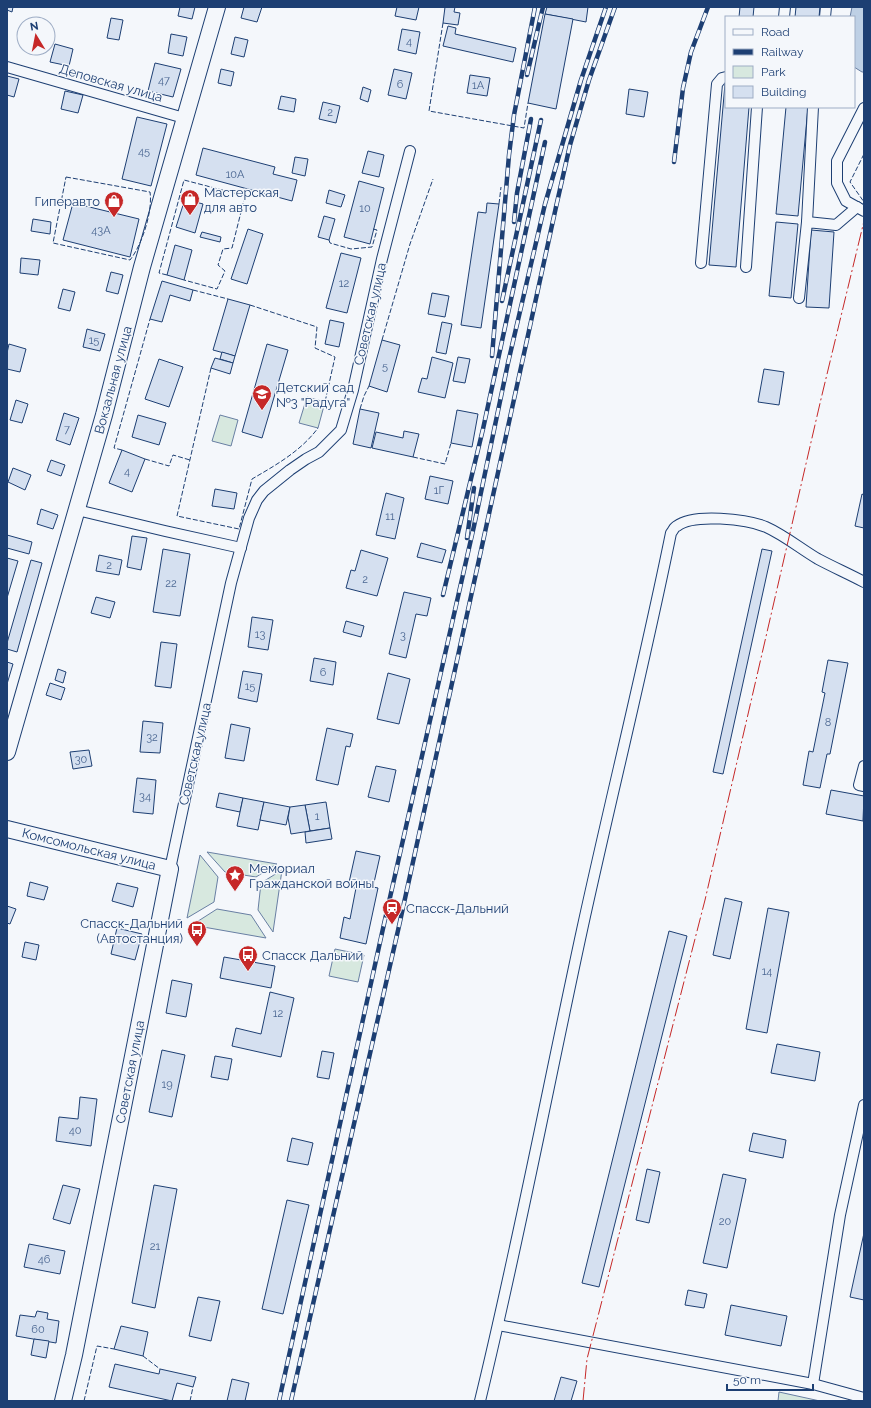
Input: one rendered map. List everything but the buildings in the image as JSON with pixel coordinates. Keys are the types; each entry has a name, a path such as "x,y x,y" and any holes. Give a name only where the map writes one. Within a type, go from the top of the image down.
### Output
{"main road":[{"name":"Вокзальная улица","path":"7,752 104,415 142,267 217,7"},
{"name":"Комсомольская улица","path":"7,829 170,869"},
{"name":"Советская улица","path":"63,1401 74,1355 170,869"}],"street":[{"name":"Деповская улица","path":"7,67 184,118"},
{"path":"701,263 717,84 722,78 725,77"},
{"path":"746,267 757,108"},
{"path":"799,298 807,222 813,108"},
{"path":"807,222 836,225 861,209 846,200 837,183 837,161 860,109"},
{"name":"Советская улица","path":"170,869 232,584 249,518 257,500 276,480 306,459 320,452 341,430 352,390 382,259 410,151"},
{"path":"77,510 241,548"},
{"path":"480,1401 498,1325 583,929 652,628 671,533 676,526 684,522 698,520 730,519 750,522 766,527 818,559 864,582"},
{"path":"864,766 860,785 864,786"},
{"path":"813,1384 840,1215 862,1120 864,1105"},
{"path":"498,1325 813,1384 864,1398"}],"green space":[{"path":"307,397 325,402 318,428 299,423"},
{"path":"220,415 238,420 231,446 212,441"},
{"path":"207,852 277,864 256,877 225,872"},
{"path":"200,855 218,877 214,902 187,918"},
{"path":"282,870 273,932 258,910 261,883"},
{"path":"217,909 251,915 266,938 192,925"},
{"path":"335,949 364,955 358,982 329,976"},
{"path":"779,1392 820,1401 778,1401"}],"water":[{"path":"852,7 864,7 864,72 855,68 855,16 850,16"}],"railway":[{"path":"492,356 509,155 514,115 535,7"},
{"path":"527,75 543,7"},
{"path":"279,1401 384,924 474,526 508,363 545,204 581,80 606,7"},
{"path":"291,1401 399,926 570,145 589,80 615,7"},
{"path":"674,162 683,88 691,52 708,7"},
{"path":"514,222 517,193 531,119"},
{"path":"502,301 541,120"},
{"path":"443,595 483,429 545,142"},
{"path":"467,538 474,488"}],"fence":[{"path":"443,23 429,111 524,128 528,103"},
{"path":"864,154 850,182 864,202"},
{"path":"66,177 150,192 150,209 146,228 139,246 130,260 53,243 66,177"},
{"path":"382,340 410,244 433,179"},
{"path":"167,275 159,273 184,180 245,196 232,248 223,249 218,265 225,271 217,289 184,280"},
{"path":"499,204 501,187"},
{"path":"329,240 330,243 351,249 372,247 377,230 373,229"},
{"path":"193,290 228,299"},
{"path":"250,305 317,327 315,348 335,357 325,402"},
{"path":"122,450 114,448 150,319"},
{"path":"211,368 177,516 239,529 252,479 296,451 318,428"},
{"path":"360,409 369,386"},
{"path":"413,457 445,464 451,443"},
{"path":"145,459 169,466 173,455 190,460"},
{"path":"84,1401 97,1346 114,1349"},
{"path":"143,1356 160,1369"},
{"path":"190,1401 193,1387"}],"power":[{"path":"583,1401 587,1359 705,900 821,399 864,221"}],"place":[{"name":"Мастерская для авто","path":"190,216"},
{"name":"Гиперавто","path":"114,218"},
{"name":"Детский сад №3 \"Радуга\"","path":"262,411"},
{"name":"Мемориал Гражданской войны","path":"235,892"},
{"name":"Спасск-Дальний","path":"392,925"},
{"name":"Спасск-Дальний (Автостанция)","path":"197,947"},
{"name":"Спасск Дальний","path":"248,972"}]}
